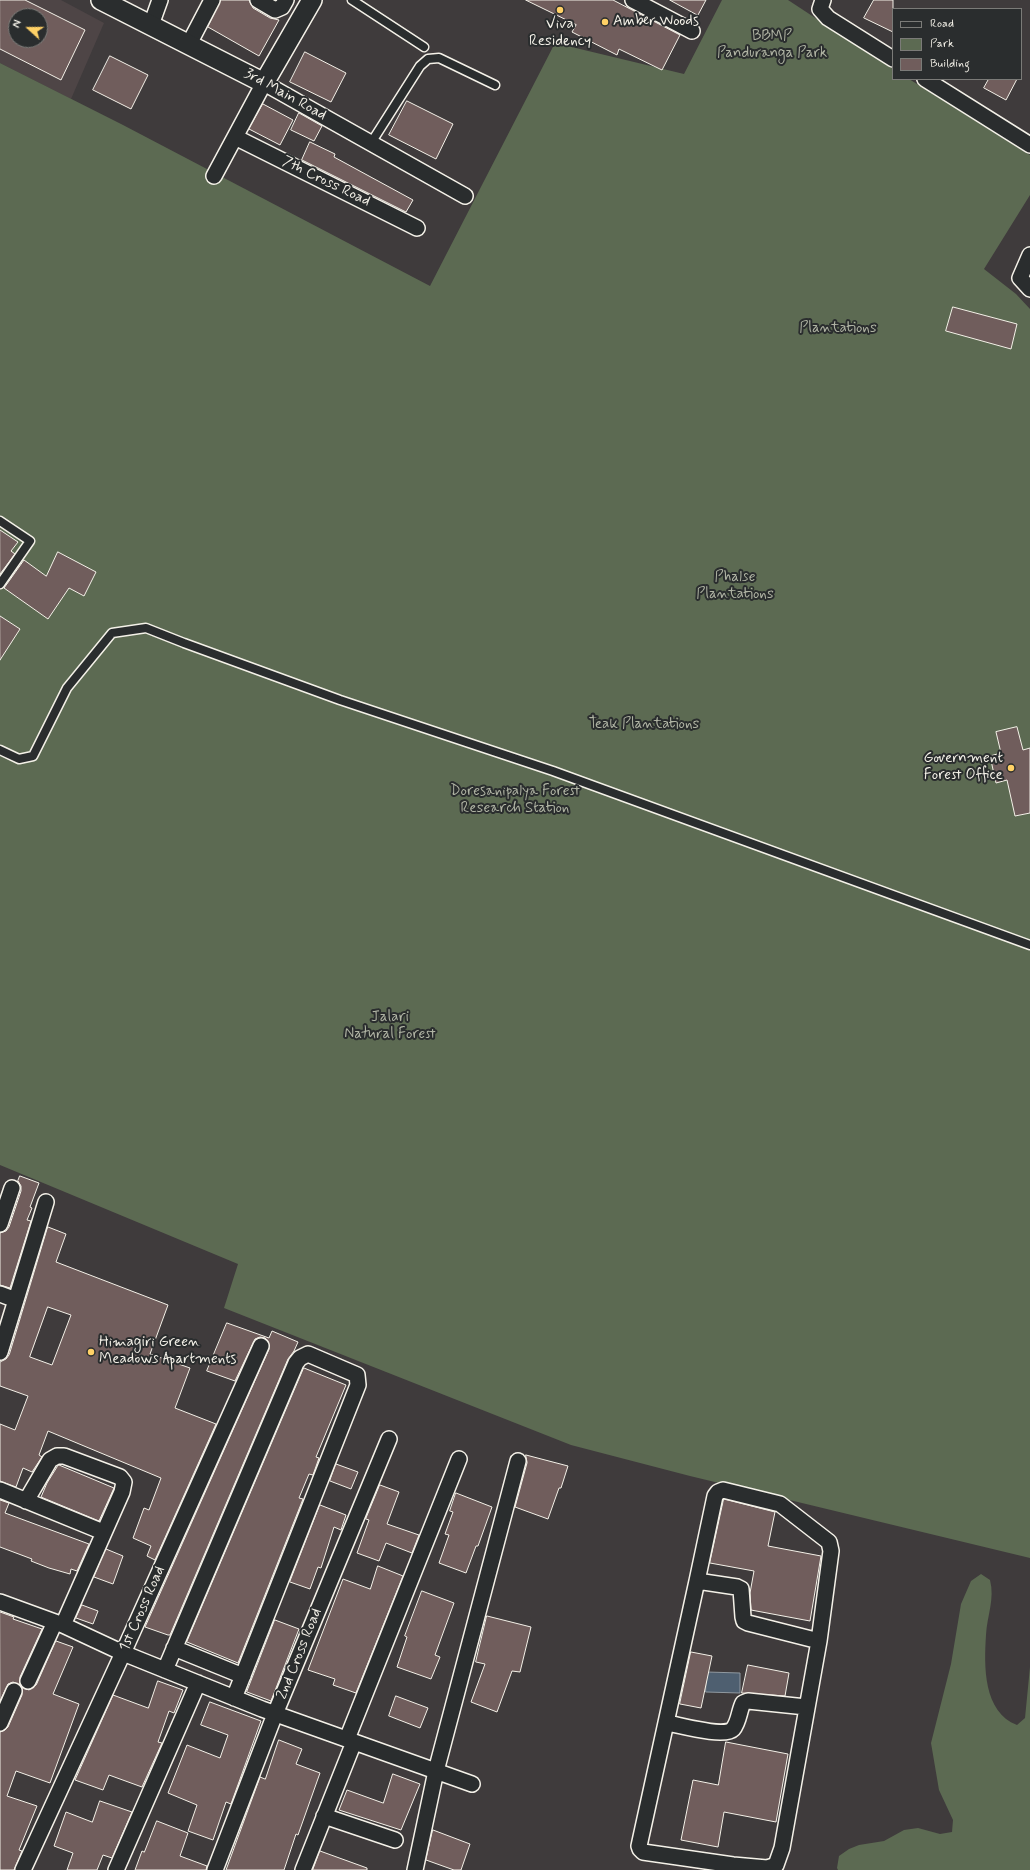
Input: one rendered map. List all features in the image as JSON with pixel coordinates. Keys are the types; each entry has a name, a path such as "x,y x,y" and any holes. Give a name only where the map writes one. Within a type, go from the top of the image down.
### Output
{"street":[{"name":"3rd Main Road","path":"101,0 264,83 465,196"},
{"path":"151,25 160,0"},
{"path":"189,44 212,0"},
{"path":"258,0 275,10 282,7 286,0"},
{"path":"214,176 264,83 312,0"},
{"path":"632,0 692,31"},
{"path":"823,0 820,9 828,18 892,58"},
{"path":"927,80 1030,145"},
{"name":"7th Cross Road","path":"235,137 417,228"},
{"path":"1030,255 1020,278 1030,289"},
{"path":"0,1224 12,1188"},
{"path":"0,1352 46,1202"},
{"path":"0,1294 16,1300"},
{"name":"1st Cross Road","path":"23,1870 123,1653 260,1346"},
{"path":"165,1670 296,1363 300,1358 308,1354 357,1376 358,1385 234,1698"},
{"name":"2nd Cross Road","path":"215,1870 275,1714 389,1439"},
{"path":"26,1501 50,1460 57,1456 64,1456 120,1477 124,1482 122,1492 59,1624 28,1681"},
{"path":"303,1870 324,1816 350,1741 459,1459"},
{"path":"415,1870 436,1771 518,1461"},
{"path":"0,1490 103,1532"},
{"path":"723,1490 775,1501 829,1542 831,1551 819,1641 782,1848 776,1865 767,1868 733,1868 643,1852 640,1849 715,1496 718,1492 723,1490"},
{"path":"697,1581 737,1587 741,1589 743,1617 744,1621 748,1623 819,1641"},
{"path":"0,1602 59,1624 123,1653 275,1714 472,1784"},
{"path":"174,1648 243,1676"},
{"path":"116,1870 198,1683"},
{"path":"0,1723 14,1691"},
{"path":"667,1723 722,1734 732,1730 736,1724 743,1703 748,1701 806,1707"},
{"path":"324,1816 395,1840"}],"lane":[{"path":"352,0 424,47"},
{"path":"371,143 420,66 428,59 439,58 495,85"},
{"path":"0,521 30,541 0,584"},
{"path":"0,750 19,759 33,756 67,688 112,633 146,628 340,700 553,770 1030,945"}],"shaded area":[{"path":"0,0 61,0 104,23 71,99 0,63"}],"green space":[{"name":"Doresanipalya Forest Research Station","path":"722,0 788,0 892,68 892,80 911,80 1030,155 1030,195 984,269 1016,294 1030,309 1030,1558 690,1476 571,1445 224,1308 238,1264 0,1165 0,63 123,125 430,286 555,43 684,74"},
{"path":"981,1574 990,1580 992,1594 985,1647 988,1687 998,1710 1006,1719 1017,1725 1025,1718 1030,1667 1030,1870 838,1870 839,1856 849,1849 859,1845 884,1841 904,1830 918,1828 940,1834 952,1832 953,1820 939,1790 931,1743 951,1664 961,1604 971,1581"}],"water":[{"path":"707,1672 740,1673 740,1693 706,1692"}],"building":[{"path":"0,0 25,0 41,8 8,8 8,48 48,48 48,12 85,30 61,80 0,49"},
{"path":"221,0 249,0 253,8 270,18 279,20 259,56 208,27"},
{"path":"526,0 613,0 680,35 662,70 619,49 617,55 572,32 576,25"},
{"path":"670,0 706,0 698,15"},
{"path":"874,0 893,0 892,32 864,18"},
{"path":"305,52 346,73 331,102 290,82"},
{"path":"110,56 148,75 131,109 93,90"},
{"path":"988,80 1016,80 1006,100 984,88"},
{"path":"407,101 453,124 436,159 389,135"},
{"path":"263,104 293,120 280,145 249,129"},
{"path":"299,113 322,126 314,141 291,130"},
{"path":"310,142 335,154 334,157 413,200 406,212 302,160"},
{"path":"953,307 1017,324 1011,349 946,331"},
{"path":"0,530 18,542 11,551 15,554 0,574"},
{"path":"58,552 96,572 84,596 69,588 48,619 4,588 24,560 46,576"},
{"path":"0,616 20,629 0,660"},
{"name":"Government Forest Office","path":"1017,727 1023,750 1030,748 1030,813 1015,816 1007,780 996,783 990,756 1001,753 996,732"},
{"path":"20,1176 39,1183 27,1220 31,1221 10,1288 0,1285 0,1233 6,1231 9,1227 21,1191 21,1186 18,1181"},
{"path":"48,1227 66,1234 56,1262 168,1305 150,1354 190,1368 175,1408 216,1424 155,1560 147,1556 151,1546 133,1538 144,1508 149,1510 161,1478 48,1431 39,1455 42,1457 32,1472 23,1468 16,1487 0,1481 0,1424 15,1430 28,1396 0,1386 0,1362 6,1359 9,1355","holes":["48,1307 71,1315 52,1365 30,1357"]},
{"path":"227,1323 269,1338 272,1331 298,1342 288,1359 170,1635 168,1635 145,1627 269,1349 268,1341 265,1338 260,1337 255,1339 235,1381 207,1371"},
{"path":"304,1368 346,1385 316,1457 319,1458 313,1475 309,1474 299,1498 303,1499 238,1663 187,1642"},
{"path":"526,1455 568,1466 561,1488 559,1488 548,1519 515,1507 527,1463"},
{"path":"336,1464 358,1472 351,1489 330,1481"},
{"path":"59,1465 114,1488 99,1521 41,1497 47,1483"},
{"path":"380,1485 399,1492 387,1524 419,1535 412,1553 386,1543 379,1561 357,1553 369,1520 366,1519"},
{"path":"456,1493 492,1507 478,1546 476,1546 466,1573 439,1563 449,1535 445,1534 453,1512 450,1511"},
{"path":"724,1499 775,1512 768,1546 821,1556 810,1621 751,1610 750,1593 754,1571 710,1563"},
{"path":"0,1500 9,1503 5,1513 89,1544 77,1571 71,1569 70,1574 49,1568 31,1561 32,1559 0,1547"},
{"path":"320,1505 346,1515 341,1530 334,1527 321,1568 318,1567 310,1589 290,1582"},
{"path":"106,1549 123,1556 113,1584 94,1577"},
{"path":"378,1566 403,1576 356,1693 333,1685 335,1679 308,1670 343,1579 370,1589"},
{"path":"422,1591 454,1603 435,1655 440,1657 431,1679 397,1667 407,1637 405,1636"},
{"path":"82,1605 98,1611 93,1624 76,1618"},
{"path":"0,1612 14,1617 13,1619 42,1629 20,1677 20,1685 13,1682 8,1684 0,1701"},
{"path":"487,1616 531,1627 520,1672 512,1671 497,1712 471,1702 485,1664 476,1662"},
{"path":"275,1620 299,1629 271,1701 247,1692"},
{"path":"56,1641 73,1647 53,1694 79,1704 50,1783 16,1771 7,1796 37,1806 19,1850 22,1851 14,1870 0,1870 0,1732 8,1727 22,1695 22,1687 29,1690 36,1685"},
{"path":"691,1652 712,1656 701,1708 680,1704"},
{"path":"748,1665 789,1673 785,1696 742,1693"},
{"path":"158,1681 183,1690 174,1713 169,1711 158,1742 162,1743 142,1787 109,1775 103,1790 75,1780 113,1695 148,1708"},
{"path":"396,1696 428,1708 420,1728 389,1716"},
{"path":"210,1702 261,1721 231,1804 226,1802 213,1840 188,1831 197,1805 168,1793 187,1745 220,1758 228,1735 201,1725"},
{"path":"279,1740 302,1749 296,1764 320,1773 298,1835 296,1834 284,1870 226,1870 260,1777 265,1779"},
{"path":"726,1742 788,1754 776,1822 724,1812 718,1847 681,1840 693,1780 718,1785"},
{"path":"393,1774 420,1784 401,1830 339,1810 347,1790 383,1803"},
{"path":"100,1801 132,1812 112,1858 103,1855 97,1870 67,1870 73,1853 54,1846 66,1812 92,1822"},
{"path":"157,1821 188,1833 180,1856 207,1866 206,1870 135,1870 142,1851 144,1852"},
{"path":"433,1830 470,1844 461,1870 454,1870 426,1860"},
{"path":"320,1851 367,1868 367,1870 313,1870"}],"place":[{"name":"Viva Residency","path":"560,10"},
{"name":"Amber Woods","path":"605,22"},
{"name":"Government Forest Office","path":"1011,768"},
{"name":"Himagiri Green Meadows Apartments","path":"91,1352"}],"park label":[{"name":"BBMP Panduranga Park","path":"772,46"},
{"name":"Plantations","path":"838,329"},
{"name":"Phalse Plantations","path":"735,586"},
{"name":"Teak Plantations","path":"644,725"},
{"name":"Jalari Natural Forest","path":"390,1026"}]}
